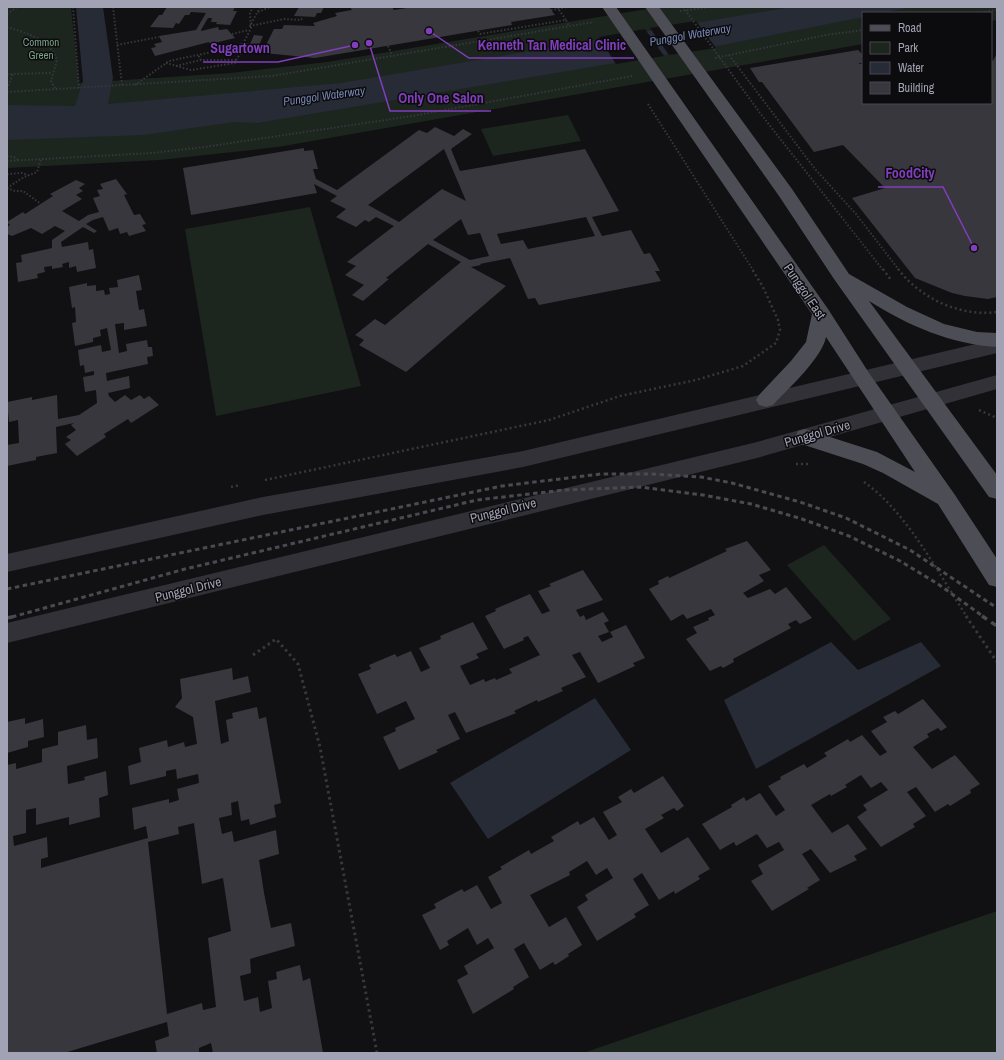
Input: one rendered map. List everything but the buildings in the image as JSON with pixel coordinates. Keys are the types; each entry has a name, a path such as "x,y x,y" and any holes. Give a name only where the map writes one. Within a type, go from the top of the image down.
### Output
{"main road":[{"name":"Punggol East","path":"609,7 821,314 862,378 887,412 997,578"},
{"path":"652,7 809,226 840,275 997,492"},
{"path":"840,275 899,311 933,328 967,337 997,340"},
{"path":"766,400 798,366 815,343 821,314"},
{"path":"804,437 870,458 890,467 947,501"}],"street":[{"path":"7,563 263,506 522,459 997,346"},
{"name":"Punggol Drive","path":"7,633 567,494 757,450 997,382"}],"path":[{"path":"7,14 17,7"},
{"path":"73,7 79,88"},
{"path":"113,7 116,45 122,85"},
{"path":"243,44 249,30 250,13 253,7"},
{"path":"250,26 260,7"},
{"path":"258,12 270,7"},
{"path":"557,7 570,26"},
{"path":"552,10 568,7"},
{"path":"683,7 760,113 890,279 896,284"},
{"path":"673,12 712,7"},
{"path":"984,12 997,10"},
{"path":"250,26 284,19 302,20 303,17"},
{"path":"478,30 480,34 566,20"},
{"path":"7,92 272,76 595,22"},
{"path":"7,27 43,42 54,51 57,61 51,80 56,90"},
{"path":"232,34 249,30"},
{"path":"714,58 826,35 862,30"},
{"path":"116,45 159,37"},
{"path":"388,46 392,55"},
{"path":"135,85 166,64 231,48 238,49"},
{"path":"166,64 191,70 236,63 236,60 241,53"},
{"path":"198,55 201,60"},
{"path":"729,55 814,170 856,214 906,278 926,294 951,308 982,314 997,312"},
{"path":"175,66 201,60 236,60"},
{"path":"7,74 52,73"},
{"path":"7,88 14,74"},
{"path":"7,161 152,153 204,148 412,116 639,74"},
{"path":"260,481 549,420 620,396 696,380 743,366 776,343 780,330 778,320 763,286 666,132"},
{"path":"7,156 14,157 20,161"},
{"path":"7,188 28,175 37,172 41,159"},
{"path":"7,174 22,173 28,175"},
{"path":"7,188 15,191 23,191 41,204"},
{"path":"863,481 878,492 905,523 997,662"},
{"path":"231,487 246,484"},
{"path":"253,655 276,639 298,664 320,746 377,1053"}],"green space":[{"name":"Common Green","path":"7,7 71,7 79,83 230,73 327,62 659,7 997,7 997,20 992,21 992,12 862,12 862,44 278,147 160,160 7,168"},
{"path":"568,115 581,141 493,156 481,129"},
{"path":"310,207 361,386 216,416 185,229"},
{"path":"824,545 891,619 854,641 787,565"},
{"path":"997,911 997,1053 583,1053"}],"water":[{"name":"Punggol Waterway","path":"76,7 103,7 113,78 108,104 341,83 791,7 913,7 887,12 862,12 862,17 723,45 257,123 234,122 143,135 7,140 7,105 75,106 83,81"},
{"path":"831,642 858,670 921,642 941,666 756,769 724,700"},
{"path":"595,698 631,750 488,839 450,783"}],"pier":[{"path":"696,21 716,48 669,55 650,28"},
{"path":"645,29 664,56 616,64 599,37"}],"railway":[{"path":"7,589 502,486 601,474 651,474 701,477 732,483 800,502 846,518 910,550 997,608"},
{"path":"14,616 185,569 477,500 564,490 640,487 703,495 751,504 802,519 849,536 900,561 938,584 984,617"},
{"path":"7,618 14,616"},
{"path":"982,616 997,626"}],"place":[{"name":"Kenneth Tan Medical Clinic","path":"429,31"},
{"name":"Only One Salon","path":"369,43"},
{"name":"Sugartown","path":"355,45"},
{"name":"FoodCity","path":"974,248"}]}
